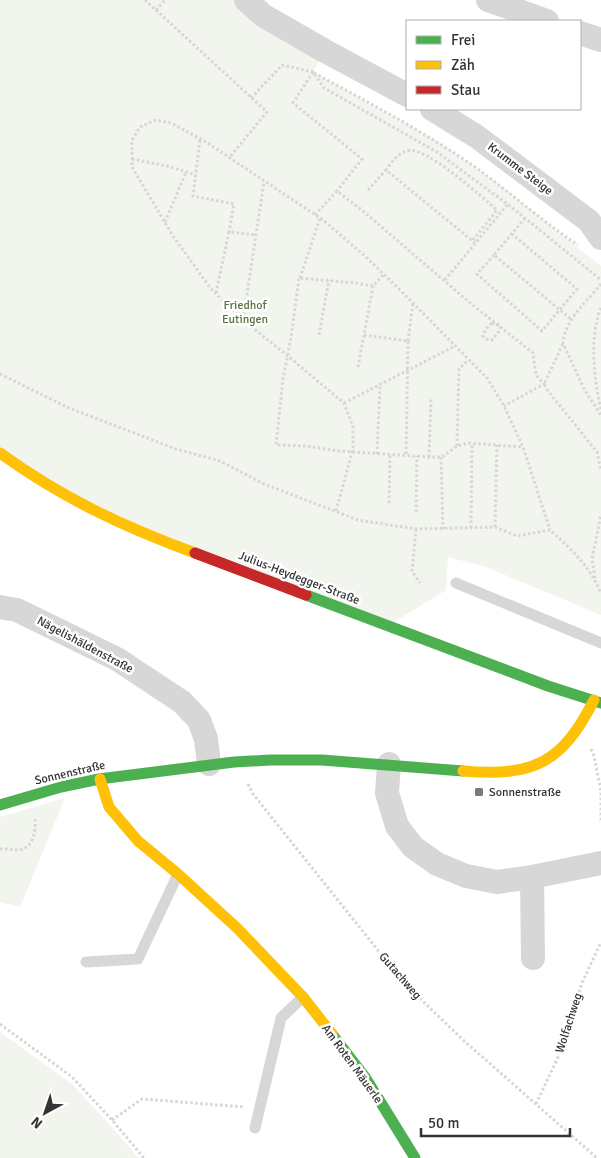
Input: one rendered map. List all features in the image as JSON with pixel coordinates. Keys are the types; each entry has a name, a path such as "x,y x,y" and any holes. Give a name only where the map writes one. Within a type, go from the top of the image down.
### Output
{"street":[{"path":"246,0 264,16 406,94"},
{"path":"488,0 544,20"},
{"path":"581,33 601,40"},
{"name":"Krumme Steige","path":"434,110 476,136 589,221 591,243"},
{"name":"Julius-Heydegger-Straße","path":"0,453 64,497 122,525 542,684 598,699"},
{"name":"Nägelishäldenstraße","path":"0,607 17,610 117,659 182,702 198,720 206,740 208,764"},
{"name":"Sonnenstraße","path":"0,805 100,778 246,761 304,760 389,764 483,773 507,772 528,768 549,759 566,746 598,699"},
{"path":"389,764 387,793 397,826 413,847 437,864 466,876 497,882 601,863"},
{"name":"Am Roten Mäuerle","path":"100,778 109,807 138,841 178,874 237,928 303,997 365,1077 415,1158"},
{"path":"532,877 533,958"}],"lane":[{"path":"456,583 601,643"},
{"path":"86,962 138,959 178,874"},
{"path":"255,1128 281,1018 303,997"}],"path":[{"path":"145,0 267,112 229,158"},
{"path":"156,10 165,0"},
{"path":"315,215 362,159 293,103 325,51"},
{"path":"252,98 282,65 313,72 438,142 500,185 552,228 591,243"},
{"path":"313,72 324,88 437,152 525,218 601,280"},
{"path":"336,511 352,451 353,427 344,403 243,320 211,289 165,223 132,167 132,140 140,127 156,120 171,123 229,158 320,218 366,257 413,303 487,378 504,406 523,447 550,530 573,551 596,580"},
{"path":"200,140 193,196 234,204 216,293"},
{"path":"368,190 398,156 407,150 416,151 429,156 497,210 445,280"},
{"path":"132,159 196,175"},
{"path":"386,170 474,241"},
{"path":"165,223 186,172"},
{"path":"243,320 264,182"},
{"path":"337,191 533,353 536,374 597,452 601,471"},
{"path":"474,241 507,205"},
{"path":"320,218 300,278 283,379 276,445 429,457 441,457 457,446 468,443 523,447"},
{"path":"512,234 577,289 542,331 476,274 525,218"},
{"path":"229,232 256,235"},
{"path":"494,255 572,320"},
{"path":"358,367 373,286 383,275"},
{"path":"300,278 373,286"},
{"path":"319,336 329,280"},
{"path":"504,406 544,384 572,320 601,284"},
{"path":"406,456 406,371 413,303"},
{"path":"601,308 595,330 595,378 601,409"},
{"path":"492,323 501,326 492,340 486,339 484,336 486,329 492,323"},
{"path":"364,335 408,341"},
{"path":"563,343 584,389 601,414"},
{"path":"344,403 456,346"},
{"path":"457,446 459,370 469,360"},
{"path":"0,374 69,408 176,449 220,461 264,484 358,520 416,529 496,527 517,536 550,530"},
{"path":"377,454 380,385"},
{"path":"429,457 431,398"},
{"path":"471,528 472,444"},
{"path":"496,527 497,445"},
{"path":"389,503 390,455"},
{"path":"416,512 417,456"},
{"path":"441,457 443,529"},
{"path":"601,514 592,559 601,594"},
{"path":"416,529 412,571 420,583"},
{"path":"580,728 594,756 600,791 601,822"},
{"name":"Gutachweg","path":"246,761 246,777 253,794 405,984 462,1039 597,1158"},
{"path":"0,849 9,848 17,850 25,848 31,842 36,827 34,816"},
{"name":"Wolfachweg","path":"536,1104 559,1055 582,983 601,942"},
{"path":"0,1024 72,1077 144,1158"},
{"path":"112,1120 142,1099 260,1109"}],"green space":[{"name":"Friedhof Eutingen","path":"0,0 246,0 325,51 313,72 438,142 500,185 601,266 601,615 486,567 448,557 446,590 386,627 122,525 0,453"},
{"path":"65,798 20,907 0,902 0,817"},
{"path":"0,1032 72,1084 138,1158 0,1158"}],"traffic: fast":[{"path":"306,595 548,686 601,703"},
{"path":"0,805 61,787 99,779 234,762 322,760 463,771"},
{"path":"332,1034 365,1077 415,1158"}],"traffic: slow":[{"path":"0,453 70,498 118,522 195,553"},
{"path":"463,771 509,771 527,768 543,761 557,752 570,739 594,700"},
{"path":"100,779 109,807 138,841 178,874 237,928 303,997 332,1034"}],"traffic: jam":[{"path":"195,553 306,595"}],"place":[{"name":"Sonnenstraße","path":"479,792"}]}
